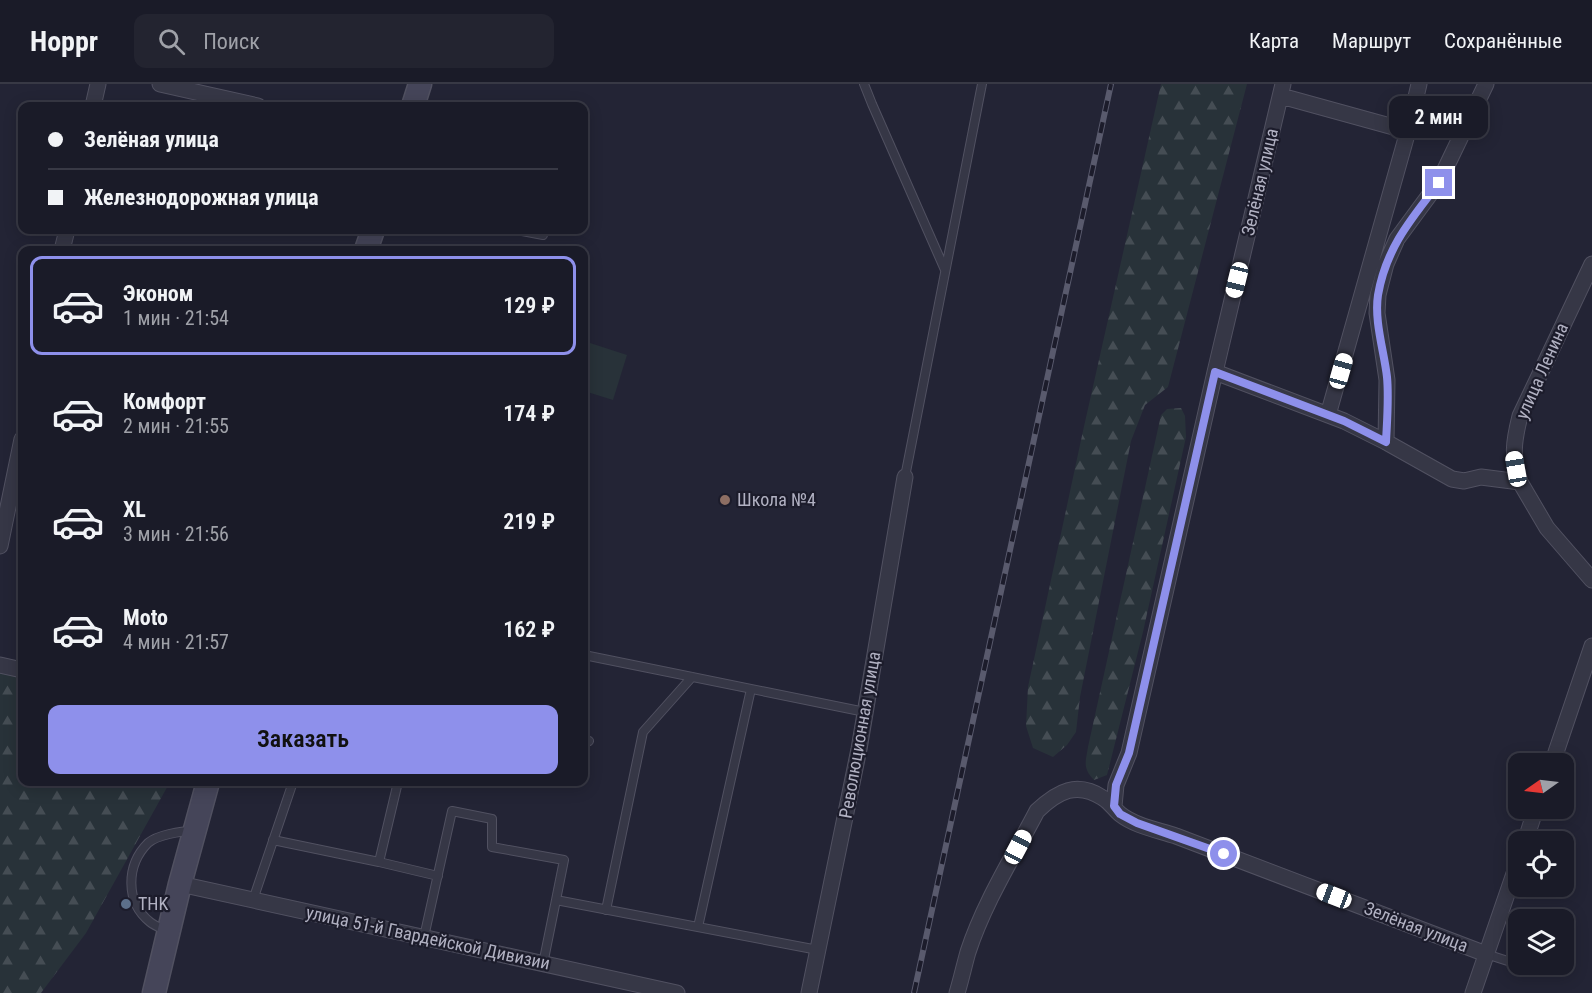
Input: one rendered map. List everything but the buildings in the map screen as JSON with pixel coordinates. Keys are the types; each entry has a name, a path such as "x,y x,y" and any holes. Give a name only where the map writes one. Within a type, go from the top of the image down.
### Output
{"main road":[{"path":"414,102 420,84"},
{"path":"154,993 180,884 207,786"}],"street":[{"path":"94,102 98,84"},
{"path":"160,84 240,102"},
{"path":"1328,415 1408,131 1419,84"},
{"path":"1386,442 1387,380 1377,313 1378,296 1386,264 1397,240 1439,183 1486,84"},
{"path":"1282,90 1408,131"},
{"name":"Зелёная улица","path":"1114,806 1116,785 1129,753 1215,372 1282,90"},
{"name":"улица Ленина","path":"1592,264 1520,416 1514,437 1513,453 1520,483 1547,528 1592,580"},
{"path":"1215,372 1344,421 1452,479 1464,482 1481,477 1520,483"},
{"path":"0,546 18,458"},
{"name":"Революционная улица","path":"809,993 865,712 905,477"},
{"path":"1556,753 1592,646"},
{"path":"0,665 18,669"},
{"name":"Зелёная улица","path":"957,993 968,953 985,911 1037,811 1047,802 1069,790 1080,788 1102,797 1120,814 1137,823 1486,954"},
{"name":"улица 51-й Гвардейской Дивизии","path":"180,884 676,993"},
{"path":"1473,993 1508,891"}],"lane":[{"path":"864,84 945,272"},
{"path":"905,477 982,84"},
{"path":"538,234 543,235"},
{"path":"588,656 865,712"},
{"path":"606,910 643,732 692,677"},
{"path":"698,927 751,689"},
{"path":"253,900 292,786"},
{"path":"379,862 398,786"},
{"path":"424,937 452,811 492,819 492,847 564,860 543,964"},
{"path":"168,932 149,921 135,905 130,884 134,862 150,842 177,831 195,831"},
{"path":"273,840 438,876"},
{"path":"556,900 818,950"},
{"path":"1486,954 1508,961"}],"green space":[{"path":"1161,84 1247,84 1168,387 1145,405 1131,441 1080,697 1076,732 1067,745 1053,757 1033,748 1026,726 1028,687"},
{"path":"588,342 627,355 613,400 588,392"},
{"path":"1181,408 1185,416 1186,437 1143,632 1107,775 1094,780 1086,768 1088,747 1161,415 1167,409"},
{"path":"0,671 18,676 18,786 168,786 86,933 41,993 0,993"}],"railway":[{"path":"914,993 1111,84"}],"place":[{"name":"Школа №4","path":"725,500"},
{"name":"THK","path":"126,904"}],"route":[{"path":"1224,854 1137,823 1120,814 1114,806 1116,785 1129,753 1215,372 1344,421 1386,442 1387,380 1377,313 1378,296 1386,264 1397,240 1439,183"}]}
